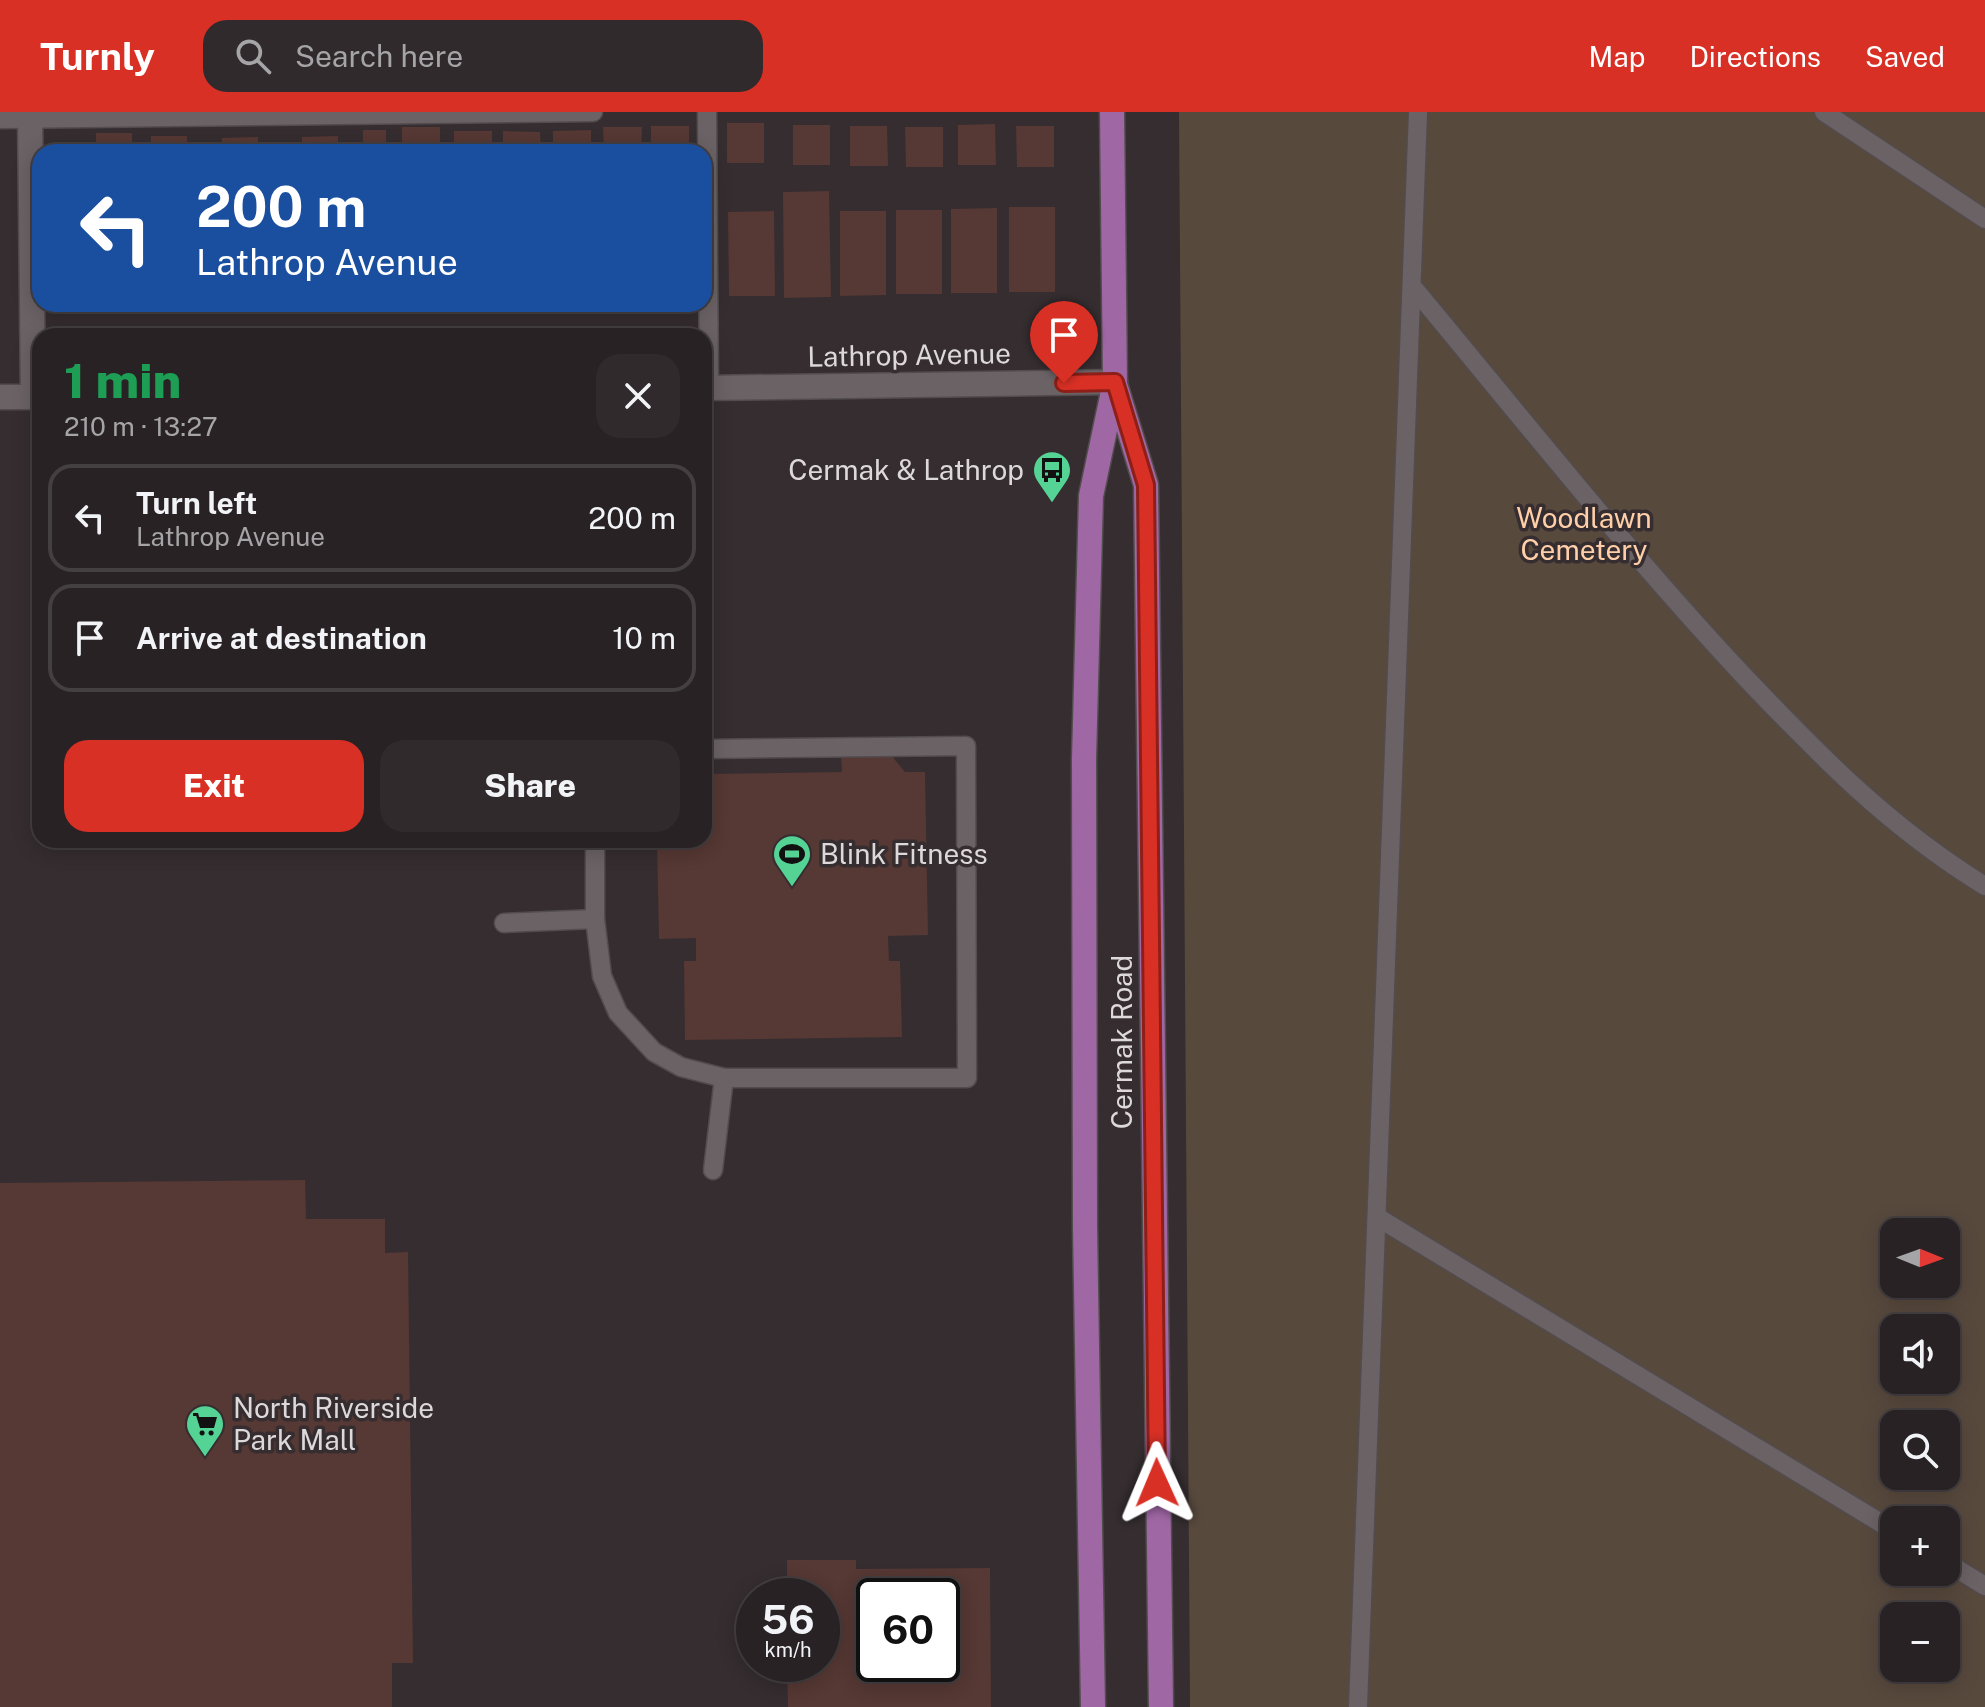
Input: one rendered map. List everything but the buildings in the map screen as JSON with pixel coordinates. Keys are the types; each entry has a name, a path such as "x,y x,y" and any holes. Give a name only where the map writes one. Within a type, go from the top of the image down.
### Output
{"main road":[{"name":"Cermak Road","path":"1093,1707 1085,1227 1084,759 1091,496 1115,382 1112,112"},
{"name":"Cermak Road","path":"1115,382 1146,485 1161,1707"}],"street":[{"path":"30,115 32,209"},
{"name":"Lathrop Avenue","path":"712,388 1115,382"},
{"path":"0,397 32,397"}],"lane":[{"path":"0,119 30,115 593,112"},
{"path":"707,112 707,144"},
{"path":"1358,1707 1418,112"},
{"path":"1824,112 1985,219"},
{"path":"1412,286 1668,595 1827,764 1882,813 1946,862 1985,886"},
{"path":"595,848 595,919 602,976 618,1013 654,1052 681,1067 724,1078 967,1078 966,746 712,749"},
{"path":"504,923 595,919"},
{"path":"713,1170 724,1078"},
{"path":"1377,1217 1880,1522"},
{"path":"1960,1571 1985,1586"}],"green space":[{"name":"Woodlawn Cemetery","path":"1179,112 1985,112 1985,1707 1190,1707"}],"place":[{"name":"Cermak & Lathrop","path":"1052,504"},
{"name":"Blink Fitness","path":"792,888"},
{"name":"North Riverside Park Mall","path":"205,1458"}],"route":[{"path":"1064,383 1115,382 1146,485 1157,1483"}]}
